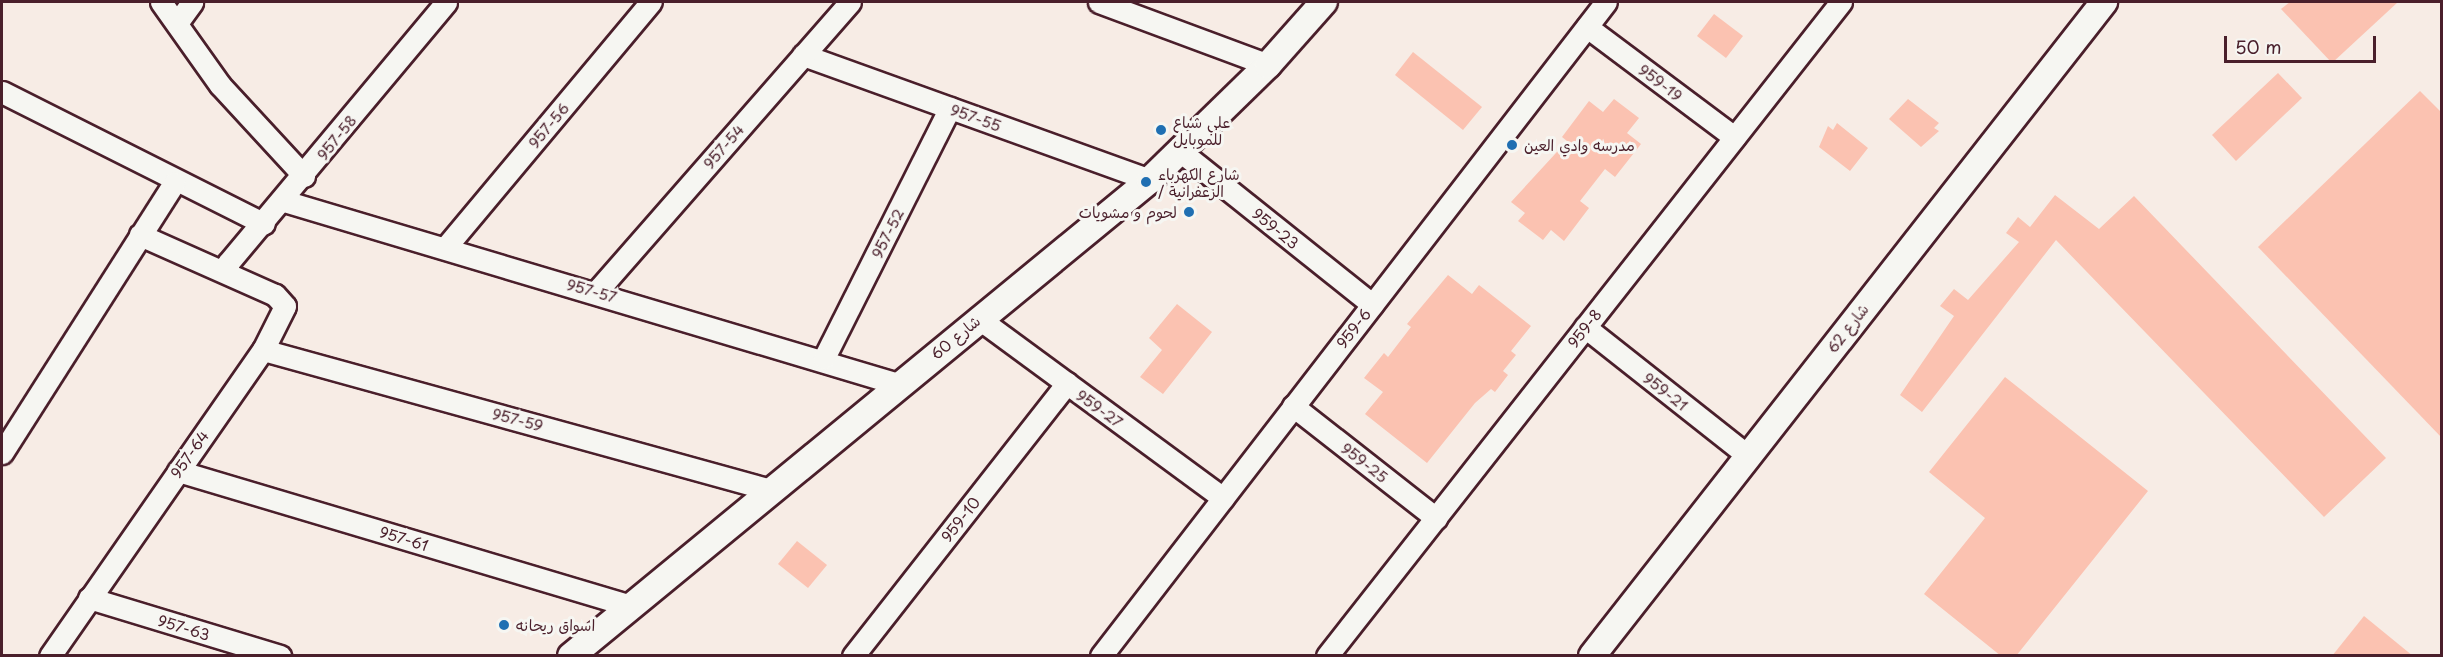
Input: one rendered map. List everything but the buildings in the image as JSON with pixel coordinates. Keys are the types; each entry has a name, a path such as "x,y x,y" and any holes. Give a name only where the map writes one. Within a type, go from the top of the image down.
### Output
{"street":[{"path":"161,2 220,85 304,176"},
{"path":"177,23 192,2"},
{"name":"957-58","path":"228,273 228,263 284,201 446,2"},
{"name":"957-56","path":"445,248 651,2"},
{"name":"957-54","path":"597,291 850,2"},
{"path":"1099,2 1268,65"},
{"name":"شارع 60","path":"580,653 631,606 898,384 1150,180 1268,65 1324,2"},
{"name":"959-6","path":"1101,656 1606,2"},
{"name":"959-8","path":"1328,656 1841,2"},
{"name":"شارع 62","path":"1592,656 1747,455 2104,2"},
{"name":"959-19","path":"1587,27 1734,137"},
{"name":"957-55","path":"803,55 1150,180"},
{"path":"2,92 101,139 174,183 264,224"},
{"name":"957-52","path":"824,358 950,108"},
{"name":"959-23","path":"1180,151 1372,304"},
{"path":"2,453 174,183"},
{"name":"957-57","path":"284,201 824,358 898,384"},
{"path":"140,234 228,273"},
{"name":"957-64","path":"50,656 177,471 264,350 285,306 275,295 228,273"},
{"name":"959-27","path":"978,318 1222,498"},
{"name":"959-21","path":"1585,327 1747,455"},
{"name":"957-59","path":"264,350 771,490"},
{"name":"959-10","path":"853,656 1067,383"},
{"name":"959-25","path":"1293,406 1436,518"},
{"name":"957-61","path":"177,471 631,606"},
{"name":"957-63","path":"89,598 246,651 280,656"}],"place":[{"name":"علي شياع للموبايل","path":"1161,130"},
{"name":"مدرسه وادي العين","path":"1512,145"},
{"name":"شارع الكهرباء / الزعفرانية","path":"1146,182"},
{"name":"لحوم و مشويات","path":"1189,212"},
{"name":"اسواق ريحانه","path":"504,625"}]}
